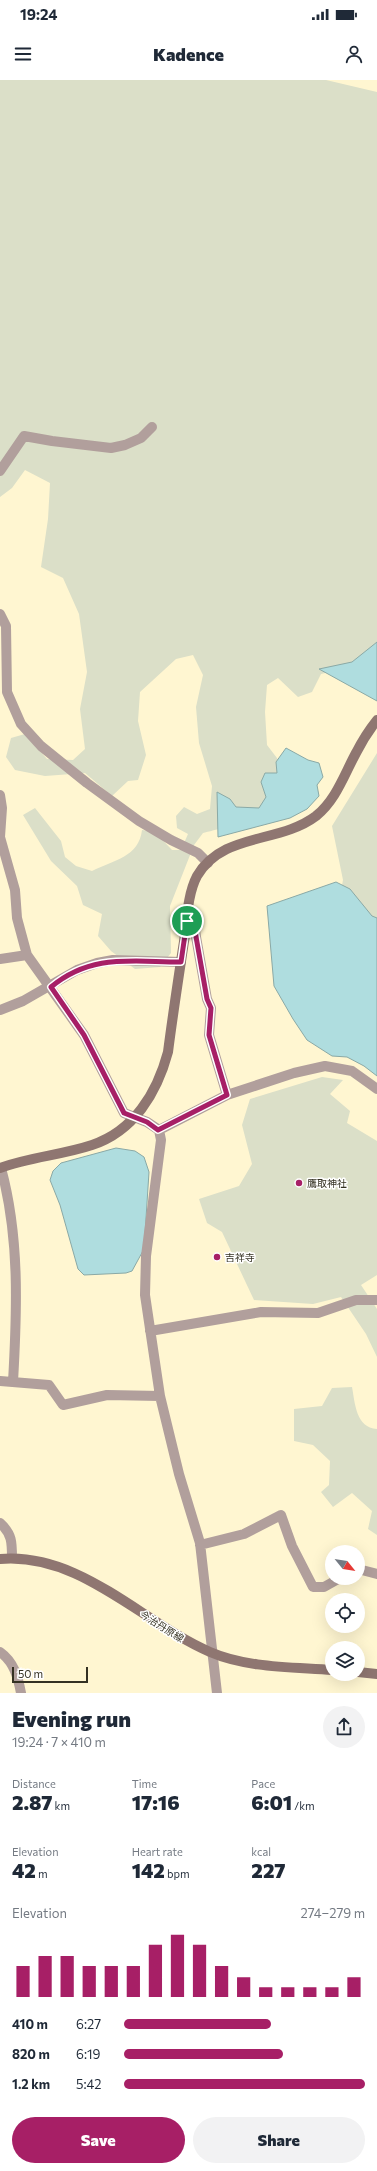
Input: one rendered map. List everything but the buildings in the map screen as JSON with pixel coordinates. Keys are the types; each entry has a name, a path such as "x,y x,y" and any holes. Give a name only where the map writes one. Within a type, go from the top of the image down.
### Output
{"street":[{"path":"0,470 24,436 111,448 125,445 141,438 152,427"},
{"path":"0,614 6,626 7,692 21,724 41,746 87,783 145,824 171,840 198,853 208,863"},
{"path":"13,1382 17,1310 14,1249 8,1197 0,1168 93,1145 121,1129 145,1106 162,1073 168,1052 191,895 197,877 208,863 224,850 296,826 316,816 335,795 356,752 377,720"},
{"path":"0,795 2,808 0,837 15,890 17,918 27,955 84,1035 124,1113 135,1116 158,1130 161,1140 146,1256 145,1295 160,1396 179,1474 200,1545 217,1693"},
{"path":"187,921 195,931 207,999 211,1008 209,1035 227,1095"},
{"path":"0,958 27,955"},
{"path":"0,1010 23,1001 51,987 77,970 96,963 113,960 181,962"},
{"path":"158,1130 227,1095 294,1073 325,1066 352,1071 377,1089"},
{"path":"150,1331 261,1312 318,1313 356,1300 377,1300"},
{"path":"0,1381 49,1385 63,1405 107,1395 160,1396"},
{"path":"200,1545 244,1534 281,1515 292,1546 313,1587 324,1587 328,1585"},
{"path":"0,1523 7,1529 12,1539 12,1558"},
{"name":"今治丹原線","path":"0,1559 12,1558 41,1562 80,1576 113,1594 182,1639 212,1653 242,1661 270,1666 325,1670"},
{"path":"365,1571 377,1574"},
{"path":"0,1652 12,1664 18,1678 21,1693"},
{"path":"365,1673 377,1674"}],"green space":[{"path":"0,80 326,80 377,92 377,650 352,667 321,674 312,692 298,697 278,678 267,685 265,712 267,745 280,762 272,795 266,807 258,815 203,833 194,845 170,906 171,953 160,967 135,969 111,951 98,936 102,914 83,905 77,886 51,861 23,815 35,808 61,841 65,857 76,866 92,871 131,852 140,839 142,830 155,832 172,850 181,850 188,834 177,828 176,816 184,807 197,814 210,809 212,786 199,743 196,707 203,675 193,655 176,659 140,692 138,721 146,755 138,780 128,781 112,796 85,773 45,776 15,770 6,757 11,738 25,734 47,759 73,760 85,749 80,709 87,672 79,614 63,578 41,567 48,519 50,483 25,470 12,488 0,497"},
{"path":"377,753 377,935 339,902 343,880 332,826"},
{"path":"322,1077 343,1080 330,1094 350,1111 347,1123 377,1141 377,1275 361,1285 377,1309 377,1357 366,1334 341,1297 313,1304 254,1300 222,1232 207,1223 199,1199 239,1186 252,1164 242,1125 250,1099"},
{"path":"352,1387 358,1414 370,1428 377,1429 377,1535 368,1529 372,1511 352,1493 333,1507 321,1492 329,1485 330,1461 313,1445 294,1441 294,1409 322,1406 332,1388"}],"water":[{"path":"377,642 377,701 319,669 352,662"},
{"path":"286,748 308,760 319,763 323,777 317,785 319,796 307,809 290,818 218,837 217,792 230,799 236,807 259,808 266,797 261,782 265,773 277,773 276,762"},
{"path":"336,882 350,889 372,916 377,918 377,1076 364,1066 347,1057 332,1056 307,1040 274,986 267,906"},
{"path":"116,1148 135,1151 144,1157 149,1172 144,1249 132,1271 126,1273 84,1275 78,1269 60,1205 50,1180 53,1171 61,1163"}],"place":[{"name":"鷹取神社","path":"299,1183"},
{"name":"吉祥寺","path":"217,1257"}],"route":[{"path":"187,921 195,931 207,999 211,1008 209,1035 227,1095 158,1130 135,1116 124,1113 84,1035 51,987 59,980 77,970 96,963 113,960 181,962 187,921"}]}
